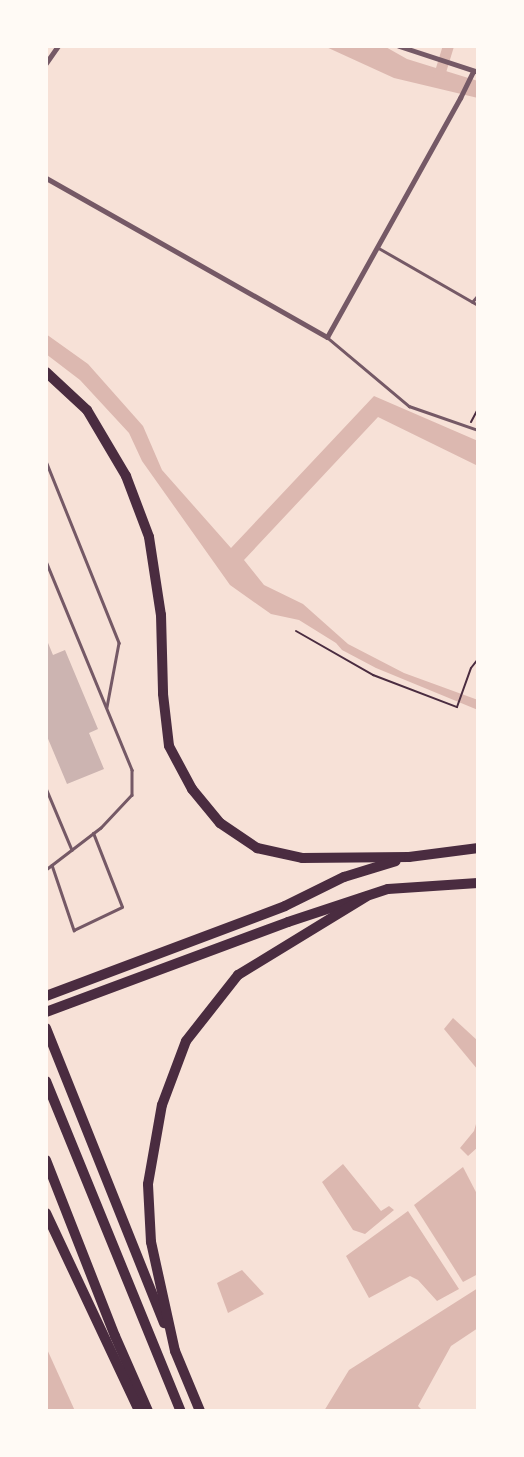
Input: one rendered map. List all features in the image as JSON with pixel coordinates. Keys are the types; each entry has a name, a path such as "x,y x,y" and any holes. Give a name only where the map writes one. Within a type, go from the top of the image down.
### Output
{"highway":[{"path":"46,372 87,410 126,476 149,537 160,605 162,694 169,746 192,789 220,823 257,848 302,858 409,857 478,848"},
{"path":"46,996 285,906 344,877 409,857"},
{"path":"46,1012 288,922 388,889 478,883"},
{"path":"175,1351 151,1242 148,1184 162,1105 186,1040 238,975 366,897"},
{"path":"46,1028 200,1411"},
{"path":"46,1081 181,1411"},
{"path":"46,1160 115,1336 148,1411"},
{"path":"46,1213 139,1411"}],"street":[{"path":"46,63 58,46"},
{"path":"46,178 327,337 475,72 399,46"}],"lane":[{"path":"377,247 478,305"},
{"path":"472,302 478,295"},
{"path":"327,337 409,406 478,430"},
{"path":"46,461 119,644 107,708"},
{"path":"46,561 132,770 132,795 93,833 46,870"},
{"path":"46,788 72,850"},
{"path":"52,866 74,930 122,907 93,833"}],"path":[{"path":"468,426 478,409"},
{"path":"296,631 374,675 457,707 471,668 478,660"}],"shaded area":[{"path":"324,46 384,46 407,59 478,81 478,98 394,78"},
{"path":"46,334 88,364 143,426 162,470 231,548 374,396 478,441 478,466 378,417 244,560 264,585 303,604 348,644 404,673 478,700 478,710 376,668 342,650 336,643 299,620 271,614 230,585 142,461 129,433 80,380 46,354"},
{"path":"453,1018 478,1041 478,1070 444,1029"},
{"path":"478,1117 478,1147 468,1156 460,1148 474,1131"},
{"path":"343,1164 381,1211 389,1206 394,1210 365,1234 353,1230 322,1182"},
{"path":"463,1167 478,1196 478,1274 463,1282 414,1205"},
{"path":"408,1211 459,1289 437,1301 418,1280 410,1276 369,1298 346,1256"},
{"path":"242,1270 264,1294 228,1313 217,1283"},
{"path":"478,1288 478,1328 451,1346 418,1406 423,1411 324,1411 349,1370"},
{"path":"46,1347 75,1411 46,1411"}],"building":[{"path":"46,638 53,655 65,650 98,729 89,733 104,769 67,784 46,734"}],"waterway":[{"path":"438,78 448,46"}]}
